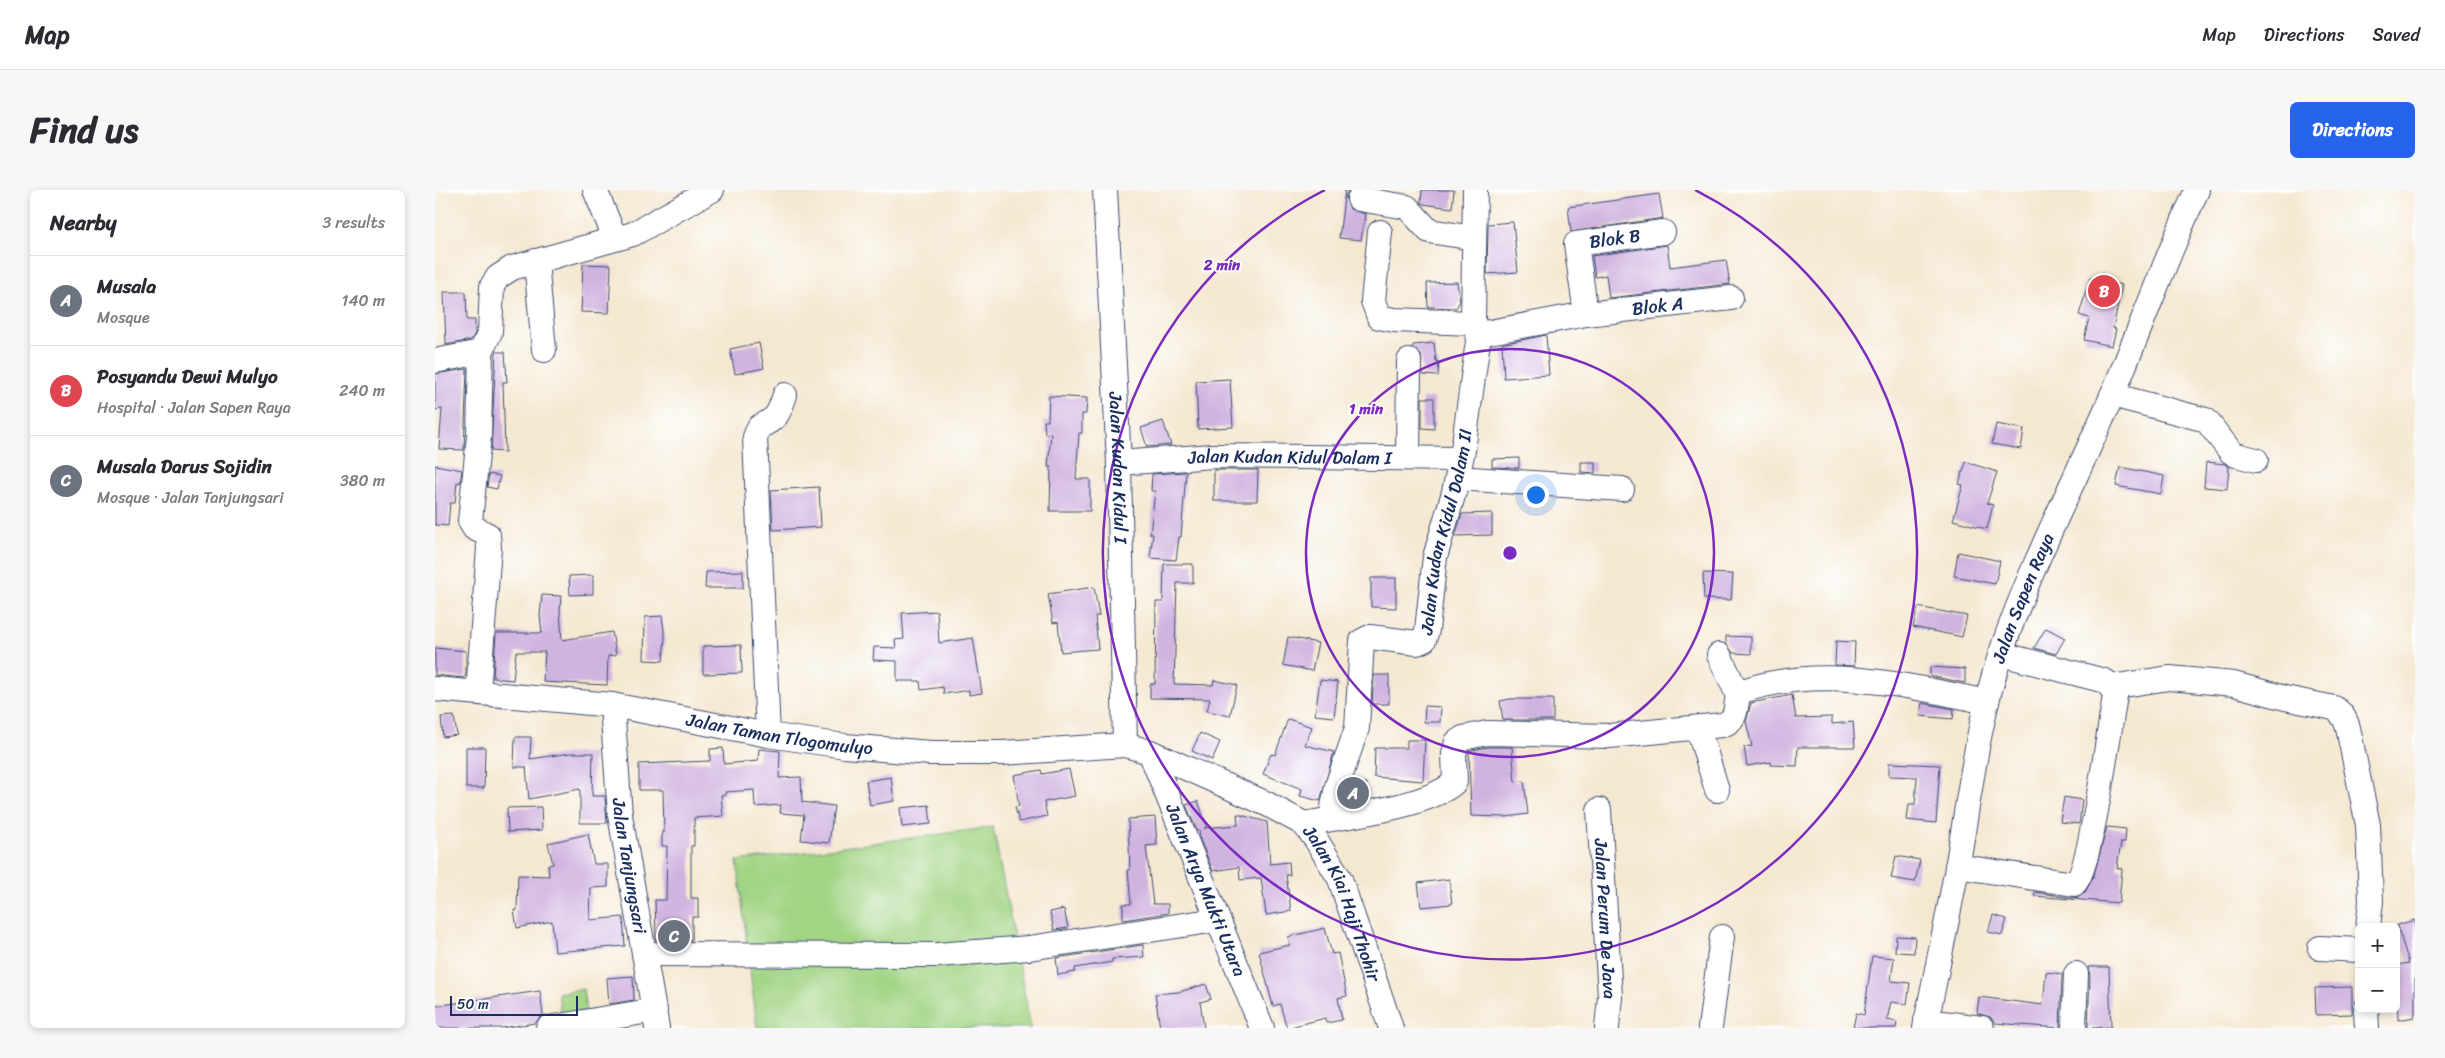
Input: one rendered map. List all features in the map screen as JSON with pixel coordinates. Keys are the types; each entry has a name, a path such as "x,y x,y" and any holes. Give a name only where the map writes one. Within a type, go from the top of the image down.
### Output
{"street":[{"path":"595,190 615,238"},
{"path":"478,692 489,548 488,534 474,528 469,521 479,436 481,352 490,332 492,286 498,278 512,268 633,234 712,190"},
{"name":"Jalan Kudan Kidul I","path":"1105,190 1119,463 1125,745"},
{"name":"Jalan Kudan Kidul Dalam II","path":"1331,818 1337,786 1357,728 1362,641 1369,637 1417,643 1425,637 1435,557 1459,469 1472,394 1476,328 1475,190"},
{"name":"Jalan Sapen Raya","path":"1925,1024 1957,866 1987,702 2001,654 2028,581 2112,395 2164,263 2197,190"},
{"path":"1359,199 1407,207 1429,231 1474,238"},
{"name":"Blok A","path":"1380,232 1373,301 1379,317 1393,320 1476,328 1731,298"},
{"name":"Blok B","path":"1586,314 1576,244 1663,232"},
{"path":"536,261 544,350"},
{"path":"435,361 481,352"},
{"path":"1408,458 1409,361"},
{"path":"768,735 755,437 759,427 775,420 785,395"},
{"path":"2112,395 2206,420 2231,452 2256,460"},
{"name":"Jalan Kudan Kidul Dalam I","path":"1119,463 1213,456 1408,458 1459,469 1622,489"},
{"path":"1957,866 2071,885 2078,882 2095,814 2115,696 2111,687 2105,681 2001,654"},
{"path":"1304,824 1385,809 1431,796 1449,788 1455,782 1454,754 1457,742 1463,738 1487,733 1609,736 1698,728 1728,722 1737,710 1738,694 1719,655"},
{"path":"1738,694 1760,687 1823,678 1916,687 1987,702"},
{"path":"2111,687 2169,678 2224,683 2334,708 2345,718 2368,826 2371,901 2368,923"},
{"name":"Jalan Taman Tlogomulyo","path":"435,689 612,705 768,735 845,746 931,753 1002,753 1125,745"},
{"name":"Jalan Tanjungsari","path":"612,705 620,815 656,1019"},
{"path":"1698,728 1717,790"},
{"name":"Jalan Kiai Haji Thohir","path":"1125,745 1150,752 1267,804 1304,824 1315,838 1340,879 1391,1028"},
{"name":"Jalan Arya Mukti Utara","path":"1150,752 1262,1028"},
{"name":"Jalan Perum De Java","path":"1599,810 1610,997 1607,1028"},
{"path":"644,954 937,955 1084,941 1217,920"},
{"path":"1710,1028 1722,937"},
{"path":"2320,948 2355,950"},
{"path":"2074,1028 2076,974"},
{"path":"2366,1013 2367,1028"},
{"path":"548,1028 656,1019"},
{"path":"1925,1024 1982,1028"}],"green space":[{"path":"993,827 1031,1028 757,1028 737,861"},
{"path":"583,989 586,1011 561,1015 558,993"}],"building":[{"path":"1345,190 1349,190 1345,197 1350,209 1365,214 1361,240 1339,238"},
{"path":"1422,190 1454,190 1452,208 1423,204 1421,202"},
{"path":"1659,194 1663,218 1571,232 1568,207"},
{"path":"1513,222 1518,272 1487,274 1488,224"},
{"path":"1667,245 1670,267 1726,260 1730,284 1609,298 1606,275 1595,277 1592,256"},
{"path":"583,264 611,265 609,313 581,312"},
{"path":"2090,278 2122,285 2113,328 2116,329 2112,346 2084,340 2089,318 2079,315"},
{"path":"1457,282 1460,301 1456,308 1428,307 1427,283"},
{"path":"444,292 466,292 467,320 475,320 475,333 471,340 446,345"},
{"path":"1546,335 1549,375 1504,378 1502,344"},
{"path":"759,343 764,368 735,374 730,349"},
{"path":"1434,343 1436,361 1439,362 1438,376 1423,375 1421,355 1413,348 1413,345"},
{"path":"496,352 505,352 507,382 503,382 505,452 491,451"},
{"path":"467,369 464,450 439,449 442,409 435,410 435,374"},
{"path":"1230,379 1233,427 1198,429 1196,381"},
{"path":"1049,396 1087,398 1086,414 1082,414 1082,433 1079,433 1076,479 1090,479 1090,511 1050,511 1051,467 1048,467 1051,433 1045,434 1044,421 1048,421"},
{"path":"1422,398 1434,398 1434,429 1422,428"},
{"path":"1163,421 1171,445 1147,447 1141,428"},
{"path":"1996,424 2024,429 2021,449 1992,444"},
{"path":"1519,458 1519,468 1492,467 1492,459"},
{"path":"1581,462 1595,462 1595,473 1581,472"},
{"path":"1966,462 1997,472 1987,503 1993,505 1987,529 1953,520 1963,485 1959,484"},
{"path":"2206,462 2225,464 2229,467 2227,489 2204,487"},
{"path":"435,465 462,470 460,483 457,482 455,503 450,503 448,526 435,525"},
{"path":"2120,467 2164,476 2161,494 2116,486"},
{"path":"1214,470 1258,470 1257,501 1214,501"},
{"path":"1186,472 1181,537 1179,537 1176,560 1150,558 1153,534 1150,534 1155,491 1151,491 1152,474"},
{"path":"489,474 500,476 497,489 487,487"},
{"path":"819,487 821,527 773,530 771,490"},
{"path":"1492,513 1492,535 1455,536 1462,514"},
{"path":"1958,552 2000,561 1995,584 1954,576"},
{"path":"1164,564 1193,564 1193,583 1177,583 1174,684 1213,685 1214,680 1237,685 1230,716 1207,711 1210,699 1150,698 1150,684 1155,684 1156,602 1163,602"},
{"path":"743,571 743,588 705,588 706,572"},
{"path":"1703,573 1733,574 1731,600 1704,599"},
{"path":"593,575 593,594 570,595 569,576"},
{"path":"1371,578 1396,578 1396,608 1371,607"},
{"path":"1094,587 1099,616 1095,616 1098,649 1061,652 1058,622 1053,623 1048,594"},
{"path":"542,595 561,596 562,640 612,632 616,655 608,656 607,685 543,682 545,652 516,652 513,680 493,678 496,633 542,633 540,616"},
{"path":"1918,607 1967,616 1962,637 1913,627"},
{"path":"937,611 939,643 973,638 982,693 969,695 969,690 944,694 943,687 921,690 920,681 897,681 897,661 873,660 874,647 896,648 895,640 904,639 902,613"},
{"path":"662,616 665,638 663,661 644,660 645,617"},
{"path":"2046,628 2065,638 2056,654 2034,648"},
{"path":"1726,636 1751,637 1751,654 1733,653 1726,643"},
{"path":"1288,637 1318,643 1312,671 1283,665"},
{"path":"1836,641 1855,642 1854,666 1835,665"},
{"path":"741,645 742,673 703,674 703,646"},
{"path":"435,648 466,651 466,675 463,678 435,675"},
{"path":"1930,667 1965,669 1965,683 1930,676"},
{"path":"1374,675 1389,675 1389,704 1372,704"},
{"path":"1320,680 1338,682 1334,717 1315,715"},
{"path":"1792,695 1796,718 1832,717 1832,724 1853,722 1855,747 1798,747 1797,766 1771,765 1771,762 1747,766 1744,747 1752,746 1746,722 1751,703"},
{"path":"1510,699 1553,699 1553,720 1503,720 1500,701"},
{"path":"1922,703 1954,709 1953,719 1920,716"},
{"path":"1425,706 1441,707 1440,722 1424,722"},
{"path":"454,716 457,735 443,737 441,717"},
{"path":"1288,719 1312,727 1305,745 1334,752 1320,801 1300,796 1302,789 1263,774 1271,754 1275,755"},
{"path":"1200,733 1220,742 1212,760 1192,751"},
{"path":"515,737 531,737 530,759 571,753 593,753 592,796 605,796 607,823 580,823 580,789 529,799 526,767 514,767"},
{"path":"1407,740 1425,740 1423,781 1374,777 1375,748 1407,748"},
{"path":"466,747 485,747 484,788 466,788"},
{"path":"1488,747 1512,747 1515,782 1524,781 1528,814 1506,817 1471,816 1469,751"},
{"path":"723,748 724,764 758,761 759,749 780,751 779,778 801,777 802,802 834,806 829,843 801,840 804,815 780,813 781,805 755,807 754,790 725,792 726,795 721,795 723,816 694,818 694,846 691,846 691,898 698,898 698,917 692,917 692,940 656,940 655,900 666,900 667,846 662,846 662,833 664,833 663,790 639,790 639,764 710,761 710,749"},
{"path":"1889,763 1940,765 1936,823 1907,820 1909,804 1915,804 1917,777 1889,776"},
{"path":"1069,769 1075,796 1044,802 1047,816 1019,822 1015,807 1019,806 1014,775 1041,770 1042,774"},
{"path":"891,777 894,801 870,805 866,781"},
{"path":"1353,782 1367,783 1365,799 1348,802"},
{"path":"2064,797 2082,800 2079,824 2060,822"},
{"path":"1198,801 1207,827 1204,828 1238,825 1237,814 1267,822 1270,864 1289,862 1290,875 1286,875 1291,911 1266,915 1261,878 1240,880 1239,867 1213,871 1200,840 1199,830 1197,831 1186,805"},
{"path":"929,805 931,824 902,827 900,808"},
{"path":"541,807 542,830 508,832 507,808"},
{"path":"1155,817 1157,845 1146,846 1153,904 1168,904 1168,913 1123,920 1123,904 1131,904 1128,870 1130,870 1128,819"},
{"path":"2107,827 2126,829 2125,842 2121,842 2117,868 2122,869 2119,903 2034,896 2035,892 2072,898 2079,897 2085,892 2093,878"},
{"path":"588,834 594,864 608,864 608,887 591,888 590,920 623,917 625,946 555,952 552,921 517,928 514,910 517,910 518,875 549,876 548,865 553,864 548,843"},
{"path":"1896,856 1920,860 1915,882 1891,878"},
{"path":"1449,879 1452,904 1421,907 1418,883"},
{"path":"1064,909 1068,928 1054,930 1050,912"},
{"path":"1993,915 2007,919 2002,935 1988,932"},
{"path":"2415,920 2415,1012 2414,1017 2398,1020 2398,1013 2400,1013 2400,964 2409,963 2400,934 2400,924"},
{"path":"1325,928 1332,954 1338,953 1347,996 1338,998 1342,1020 1326,1023 1325,1018 1287,1028 1280,1004 1273,1006 1259,952 1290,945 1288,937"},
{"path":"1896,936 1915,937 1914,953 1895,952"},
{"path":"1143,945 1144,957 1112,959 1112,962 1075,968 1075,972 1058,975 1056,958"},
{"path":"1872,956 1894,958 1891,981 1910,983 1907,1004 1891,1002 1887,1020 1897,1022 1896,1028 1853,1028 1856,1013 1864,1015"},
{"path":"2088,967 2109,967 2111,1027 2088,1028 2090,975"},
{"path":"2046,972 2062,974 2060,1028 1995,1023 1990,1017 1977,1013 1979,997 2043,1005"},
{"path":"633,976 634,1000 609,1004 607,978"},
{"path":"1206,984 1211,999 1200,1002 1204,1028 1160,1028 1155,994 1179,992"},
{"path":"2352,987 2352,1014 2316,1015 2315,988"},
{"path":"540,991 543,1015 535,1023 501,1028 435,1028 435,1006"}],"place":[{"name":"Posyandu Dewi Mulyo","path":"2104,291"},
{"name":"Musala","path":"1353,793"},
{"name":"Musala Darus Sojidin","path":"674,936"}]}
